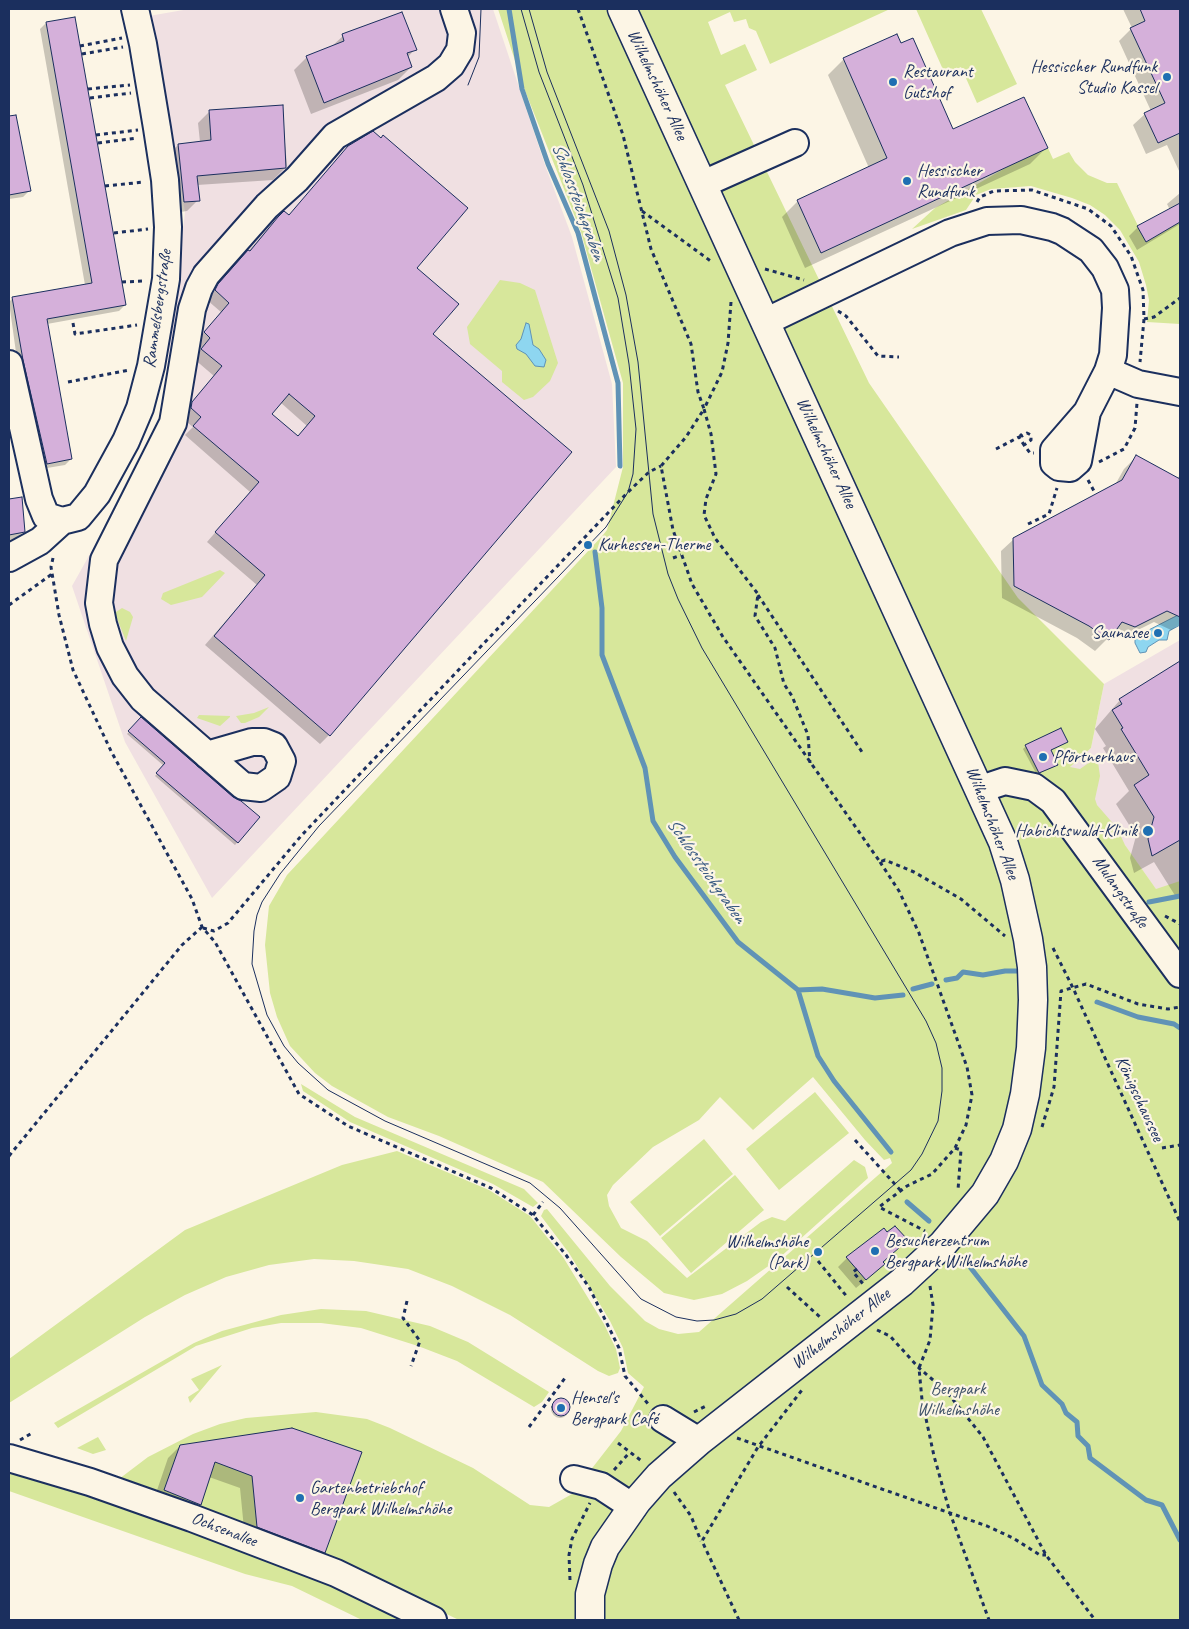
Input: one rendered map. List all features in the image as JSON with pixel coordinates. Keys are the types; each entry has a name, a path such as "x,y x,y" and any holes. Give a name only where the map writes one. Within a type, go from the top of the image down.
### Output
{"main road":[{"name":"Wilhelmshöher Allee","path":"590,1620 590,1594 605,1547 633,1507 659,1476 707,1434 902,1282 943,1244 986,1194 1004,1161 1016,1129 1025,1094 1031,1048 1033,1000 1032,967 1028,939 1015,880 1003,842 981,789 765,322 738,275 703,184 622,9"}],"street":[{"name":"Rammelsbergstraße","path":"9,558 40,541 62,521 78,517 97,494 126,441 140,408 151,366 166,279 168,227 165,180 158,132 135,9"},
{"path":"207,755 143,699 125,676 110,647 99,603 104,560 173,423 192,309 199,288 206,275 267,206 298,179 335,136 420,87 451,65 460,50 462,33 454,9"},
{"path":"703,184 796,143"},
{"path":"765,322 950,233 987,221 1021,220 1062,231 1091,250 1105,268 1115,290 1113,355 1108,371 1087,412 1054,450 1054,462 1064,469"},
{"path":"9,364 40,499 46,516 62,521"},
{"path":"1108,371 1138,384 1180,392"},
{"name":"Mulangstraße","path":"981,789 1004,781 1034,786 1053,801 1180,974"},
{"path":"662,1419 707,1434"},
{"name":"Ochsenallee","path":"9,1458 90,1482 192,1518 336,1573 433,1620"},
{"path":"574,1479 601,1486 633,1507"}],"path":[{"path":"578,9 623,135 651,248 691,344 698,392 711,434 716,474 706,499 704,515 715,538 758,594 862,752"},
{"path":"80,46 142,39"},
{"path":"82,54 142,39"},
{"path":"88,89 151,87"},
{"path":"90,98 151,87"},
{"path":"96,135 158,132"},
{"path":"98,143 158,132"},
{"path":"105,186 165,180"},
{"path":"976,204 980,197 994,191 1032,190 1088,209 1111,226 1131,256 1143,290 1144,319 1135,428 1124,449 1091,466"},
{"path":"642,211 738,275"},
{"path":"114,233 168,227"},
{"path":"738,275 756,267 811,282 819,296 846,316 878,356 900,357"},
{"path":"202,927 214,931 228,923 301,836 599,525 628,492 650,472 661,466 686,437 704,409 722,372 738,275"},
{"path":"1144,319 1154,317 1180,298"},
{"path":"74,323 75,334 158,322"},
{"path":"68,382 151,366"},
{"path":"1020,434 1022,436 1027,433 1031,435 1030,442 1024,445"},
{"path":"996,450 1019,437 1030,453"},
{"path":"661,466 666,500 681,555 692,584 715,624 899,891 919,933 967,1067 972,1103 966,1125 955,1148 932,1174 901,1191 880,1207 932,1235"},
{"path":"1028,524 1049,514 1064,469"},
{"path":"62,521 51,567 59,615 74,670 111,751 192,899 202,927 215,942 299,1094 348,1126 491,1188 533,1215 566,1255 589,1288 619,1348 626,1376 637,1393 662,1419"},
{"path":"674,558 681,555"},
{"path":"9,605 52,574"},
{"path":"758,594 755,616 775,648 784,684 792,696 808,735 810,764"},
{"path":"880,862 885,860 914,872 961,899 1012,941 1028,939"},
{"path":"9,1156 182,945 202,927"},
{"name":"Königschaussee","path":"1180,1007 1164,1008 1138,1004 1086,984 1073,988 1180,1222"},
{"path":"855,1140 901,1191"},
{"path":"1162,1148 1180,1145"},
{"path":"955,1148 961,1150 958,1194"},
{"path":"533,1215 544,1202"},
{"path":"818,1261 844,1292"},
{"path":"857,1269 853,1272 858,1278"},
{"path":"929,1281 933,1305 930,1340 919,1368 922,1400 934,1456 950,1513 989,1620"},
{"path":"787,1287 817,1315"},
{"path":"407,1301 403,1318 420,1341 411,1366"},
{"path":"872,1328 890,1336 919,1368 946,1391 983,1437 1046,1555 1095,1620"},
{"path":"529,1427 565,1378"},
{"path":"702,1541 758,1447 805,1387"},
{"path":"707,1434 724,1433 758,1447 987,1526 1014,1538 1040,1555 1046,1555"},
{"path":"618,1443 644,1463"},
{"path":"571,1587 568,1571 572,1539 601,1486 623,1457 630,1452"},
{"path":"667,1484 691,1516 739,1620"}],"shaded area":[{"path":"189,9 493,9 545,165 572,237 612,384 616,467 212,898 125,742 72,586 160,429 185,212 149,16"},
{"name":"Habichtswald-Klinik","path":"1180,640 1180,902 1160,895 1070,767 1091,748 1104,684"}],"green space":[{"name":"Bergpark Wilhelmshöhe","path":"498,9 890,9 770,64 756,31 749,28 746,19 734,22 730,12 708,22 721,55 745,44 757,70 725,85 869,383 1018,598 1104,684 1091,748 1070,767 1080,769 1093,760 1098,762 1100,776 1095,799 1097,805 1117,828 1125,845 1156,889 1180,881 1180,1620 459,1620 363,1574 119,1479 148,1457 193,1434 220,1424 246,1418 316,1412 367,1419 390,1428 473,1468 530,1505 549,1507 572,1494 621,1431 644,1387 628,1373 623,1348 610,1321 569,1253 541,1216 544,1210 547,1209 610,1286 645,1321 659,1329 678,1334 699,1332 892,1163 890,1158 884,1160 865,1140 813,1077 753,1130 720,1097 699,1120 653,1147 613,1185 607,1195 609,1206 621,1228 647,1241 687,1278 761,1222 772,1217 785,1221 854,1160 865,1167 868,1178 777,1260 747,1281 722,1294 694,1300 664,1293 621,1257 543,1182 439,1136 388,1117 332,1086 315,1073 290,1046 277,1017 270,993 265,945 269,906 287,875 603,535 607,530 623,467 623,383 581,232 524,88"},
{"path":"916,9 981,9 1017,84 977,103 961,67 945,74"},
{"path":"1048,148 1053,159 1069,152 1075,162 1088,175 1107,183 1117,183 1146,242 1180,222 1180,324 1147,322 1149,300 1146,285 1139,262 1120,230 1105,215 1090,205 1072,198 1031,186 991,189 976,195 966,210 912,229 935,208 1016,162"},
{"path":"500,280 520,283 535,290 558,363 550,381 533,397 524,400 502,382 502,371 470,344 467,327"},
{"path":"220,570 225,573 202,597 171,605 161,599 163,593"},
{"path":"122,608 130,612 133,617 126,641 116,616 116,612"},
{"path":"269,707 259,717 245,723 241,723 236,716 254,713"},
{"path":"199,715 230,717 220,726 197,718"},
{"path":"301,1084 355,1117 524,1189 538,1203 533,1207 493,1184 350,1122 303,1091"},
{"path":"815,1092 849,1133 779,1190 746,1149"},
{"path":"704,1139 733,1174 660,1236 630,1202"},
{"path":"397,1151 489,1190 530,1216 563,1257 604,1324 616,1349 620,1368 618,1373 609,1376 598,1371 510,1315 452,1286 408,1269 354,1261 314,1259 269,1265 226,1277 185,1295 145,1317 9,1403 9,1359 185,1230 342,1165"},
{"path":"735,1175 764,1210 691,1273 661,1238"},
{"path":"321,1309 366,1311 430,1326 468,1342 549,1392 542,1402 534,1407 457,1361 418,1346 361,1328 321,1323 281,1323 252,1328 196,1346 58,1428 54,1423 194,1343 222,1331 281,1315"},
{"path":"222,1365 190,1403 188,1397 199,1390 191,1379"},
{"path":"98,1437 106,1450 93,1454 77,1448"},
{"path":"9,1471 84,1494 259,1556 332,1586 405,1620 362,1620 292,1586 245,1574 9,1491"}],"water":[{"path":"526,323 529,324 533,345 539,349 546,360 544,367 535,366 526,354 517,349 516,345 521,339"},
{"name":"Saunasee","path":"1180,614 1180,625 1169,631 1167,640 1159,640 1148,647 1146,652 1140,653 1135,643 1135,637"}],"building":[{"name":"Hessischer Rundfunk Studio Kassel","path":"1140,9 1180,9 1180,133 1158,143 1144,113 1165,103 1130,28 1145,21"},
{"path":"402,12 417,50 407,53 412,67 324,103 306,56 344,41 342,34"},
{"path":"75,17 126,305 47,319 72,459 47,464 23,360 12,297 92,283 46,22"},
{"name":"Hessischer Rundfunk","path":"897,34 901,43 913,38 953,129 1024,97 1048,148 821,253 797,200 887,158 843,58"},
{"path":"283,105 286,168 197,176 200,201 184,202 178,144 211,140 209,110"},
{"path":"16,115 31,191 9,195 9,116"},
{"path":"373,131 381,138 383,135 468,208 417,268 459,304 433,334 572,452 330,736 214,636 265,575 215,532 259,482 193,426 201,417 191,408 192,402 222,366 201,349 210,338 204,332 229,303 215,290 218,284 248,250 250,251 284,211 289,215 348,146","holes":["289,394 315,416 298,436 272,414"]},
{"path":"1180,203 1180,222 1146,242 1137,226"},
{"path":"1136,455 1180,479 1180,617 1167,611 1135,627 1122,622 1109,640 1089,626 1014,586 1013,538 1122,480"},
{"path":"22,497 25,532 9,535 9,499"},
{"path":"1180,661 1180,840 1152,856 1148,839 1154,817 1134,785 1149,775 1121,729 1123,728 1112,710 1122,704 1119,699"},
{"path":"141,717 233,797 241,801 260,817 238,843 156,773 165,763 128,731"},
{"name":"Pförtnerhaus","path":"1061,728 1068,742 1051,750 1058,765 1039,773 1025,745"},
{"name":"Besucherzentrum Bergpark Wilhelmshöhe","path":"895,1226 908,1240 883,1262 885,1264 866,1280 846,1257 884,1228 887,1232"},
{"name":"Hensel's Bergpark Café","path":"557,1398 565,1398 570,1403 568,1414 557,1416 552,1411 552,1403"},
{"name":"Gartenbetriebshof Bergpark Wilhelmshöhe","path":"292,1428 362,1452 325,1553 257,1527 252,1476 215,1462 201,1505 164,1490 180,1445"}],"waterway":[{"name":"Schlossteichgraben","path":"509,9 522,89 548,164 578,233 618,383 620,466"},
{"name":"Schlossteichgraben","path":"595,552 602,608 602,655 645,768 653,821 675,857 738,942 798,990 822,989 875,998 903,995"},
{"path":"1149,902 1180,896"},
{"name":"Schlossteichgraben","path":"946,980 957,978 963,972 983,975 1017,971"},
{"name":"Schlossteichgraben","path":"913,989 932,984"},
{"path":"798,990 818,1056 834,1081 891,1152"},
{"name":"Schlossteichgraben","path":"1097,1002 1138,1017 1174,1024 1180,1028"},
{"path":"907,1202 929,1221"},
{"path":"970,1267 1024,1336 1042,1385 1062,1404 1066,1413 1077,1422 1078,1436 1088,1446 1090,1458 1146,1500 1162,1505 1180,1540"}],"tram line":[{"path":"468,85 479,57 481,9"},
{"path":"521,9 539,72 583,185 618,298 629,364 636,429 633,474 628,492 606,527 319,826 280,874 262,902 257,915 252,964 267,1015 284,1046 298,1063 328,1090 385,1121 530,1183 560,1208 641,1299 676,1317 697,1321 714,1320 736,1314 762,1299 911,1170 922,1154 938,1121 942,1091 942,1068 936,1043 926,1021 702,648 668,574 653,514 638,362 626,295 609,231 547,72 529,9"}],"place":[{"name":"Hessischer Rundfunk Studio Kassel","path":"1167,77"},
{"name":"Restaurant Gutshof","path":"893,82"},
{"name":"Hessischer Rundfunk","path":"907,181"},
{"name":"Kurhessen-Therme","path":"588,545"},
{"name":"Saunasee","path":"1158,633"},
{"name":"Pförtnerhaus","path":"1043,757"},
{"name":"Habichtswald-Klinik","path":"1148,831"},
{"name":"Besucherzentrum Bergpark Wilhelmshöhe","path":"875,1251"},
{"name":"Wilhelmshöhe (Park)","path":"818,1252"},
{"name":"Hensel's Bergpark Café","path":"561,1408"},
{"name":"Gartenbetriebshof Bergpark Wilhelmshöhe","path":"300,1498"}]}
